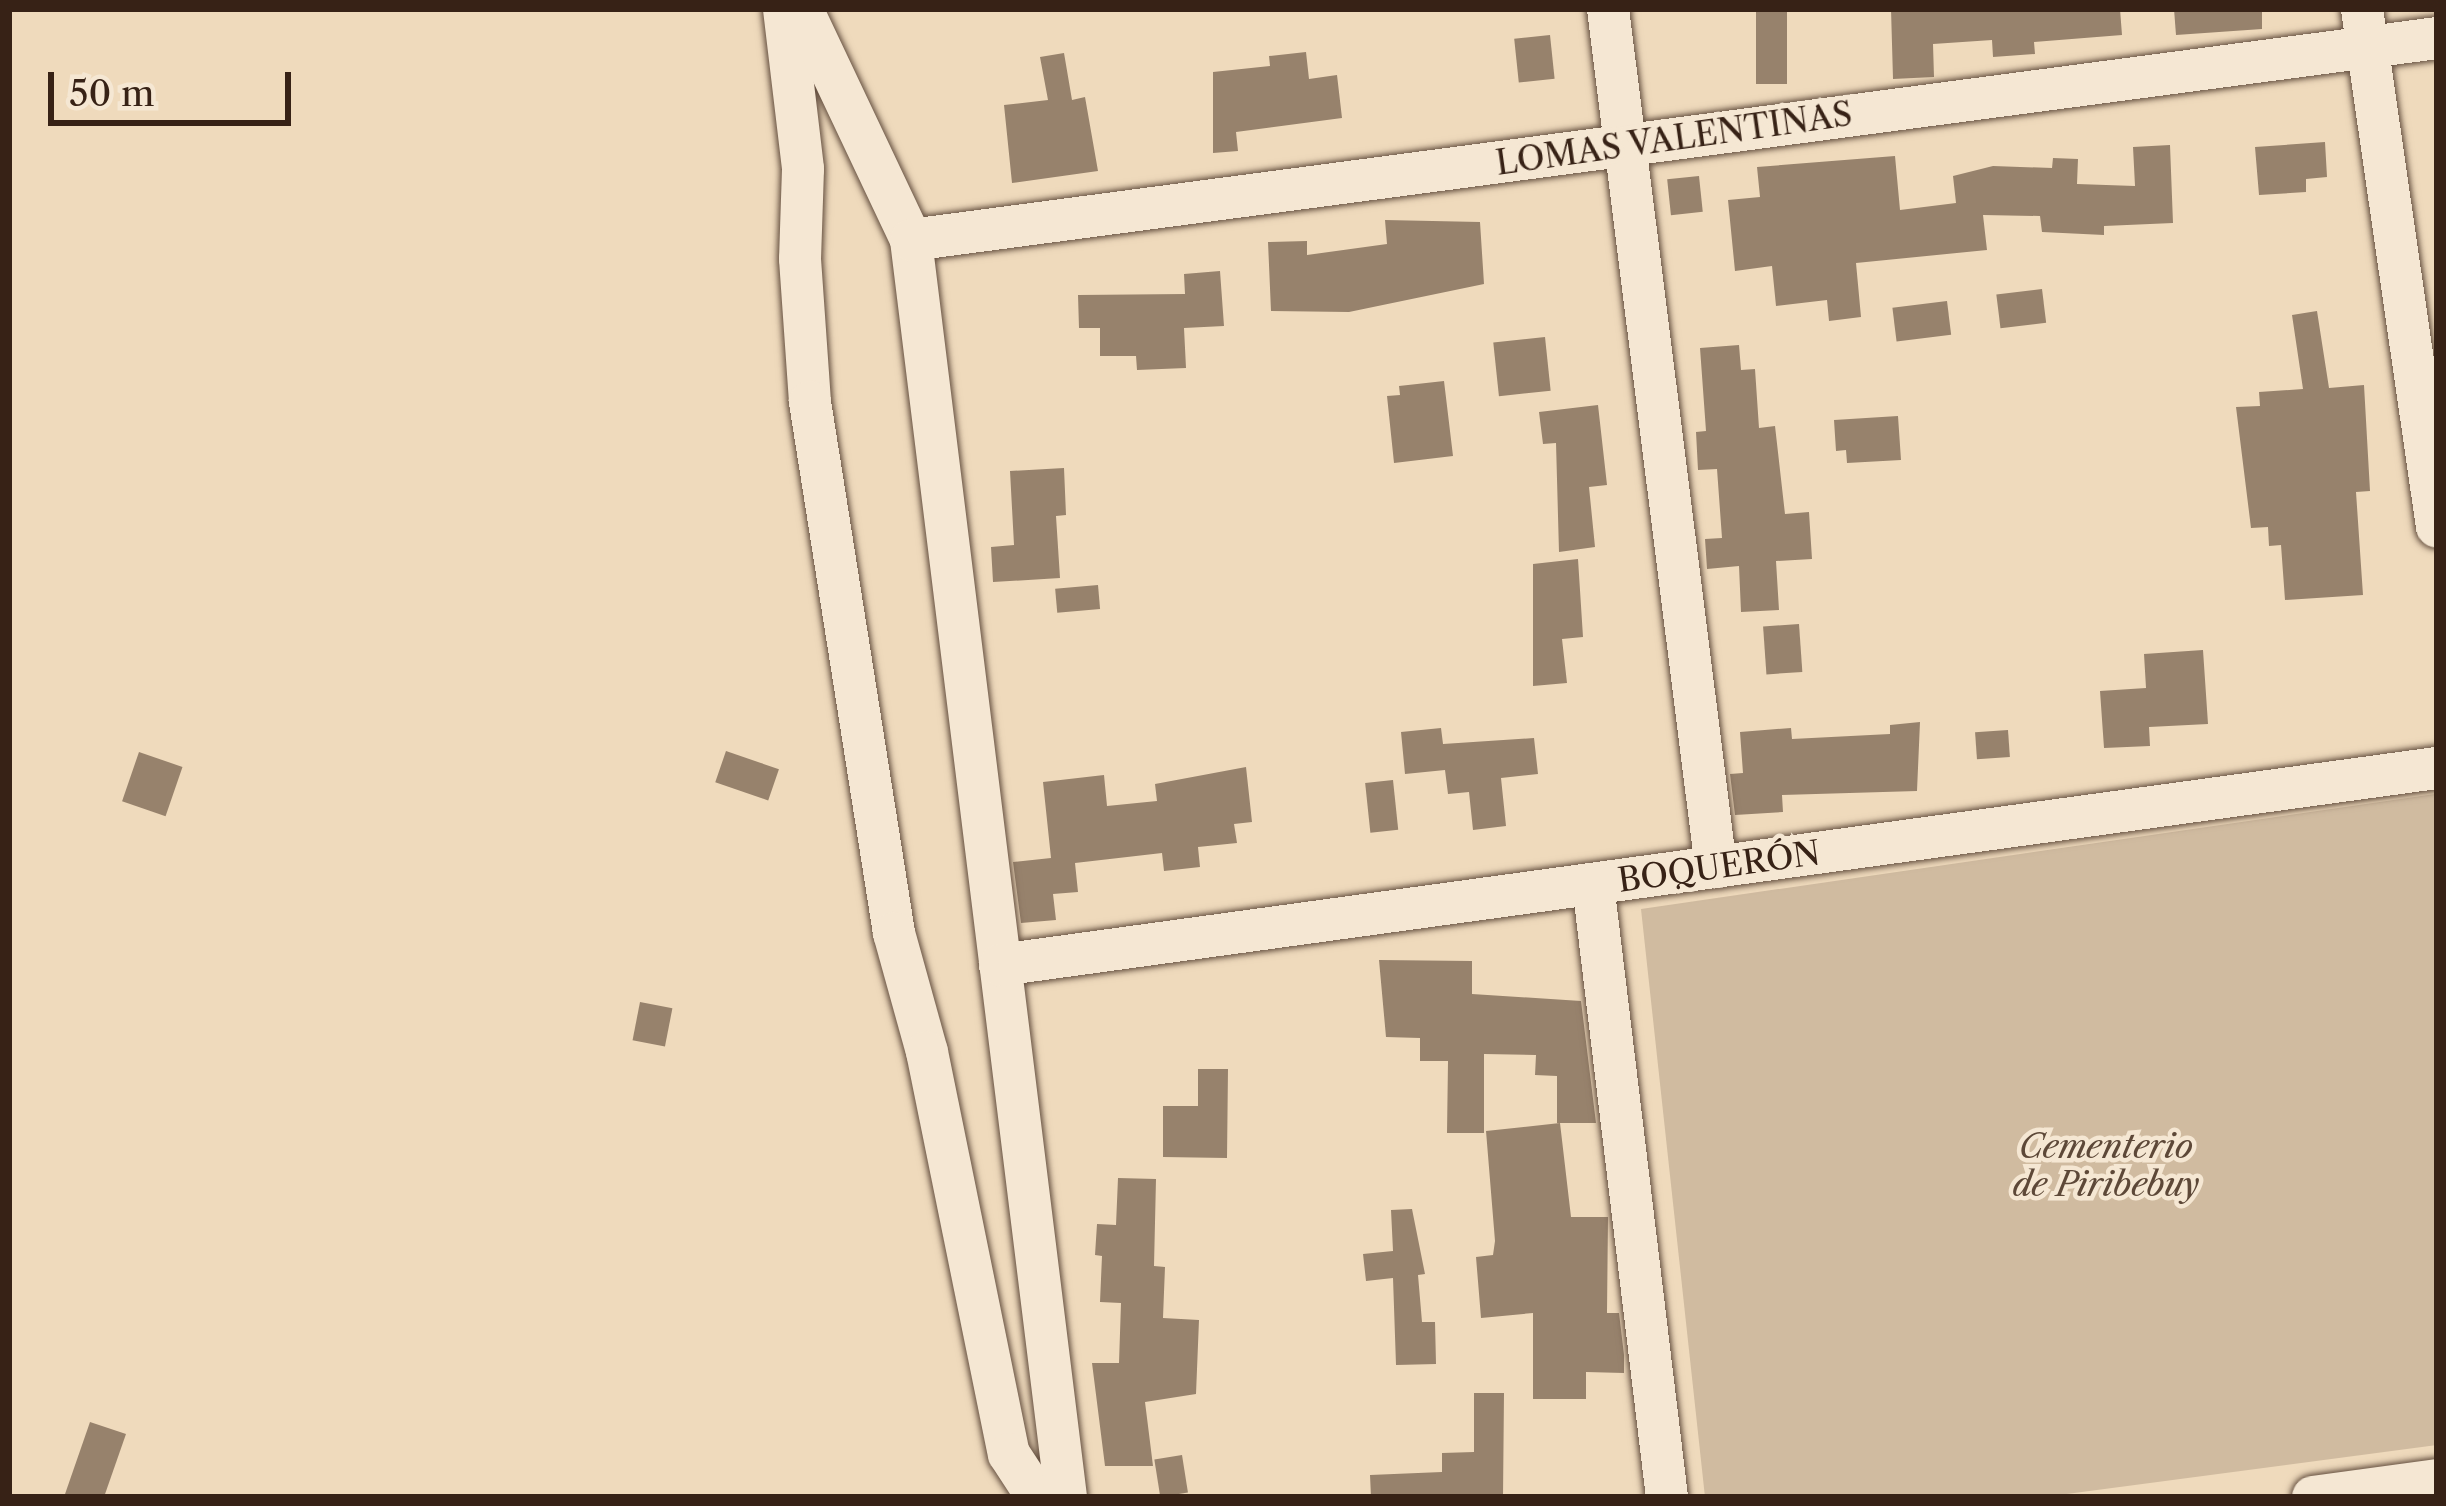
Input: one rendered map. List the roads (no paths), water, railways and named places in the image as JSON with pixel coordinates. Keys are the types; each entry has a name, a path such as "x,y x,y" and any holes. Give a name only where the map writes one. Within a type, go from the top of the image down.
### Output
{"street":[{"path":"784,9 803,169 800,259 810,402 894,933 927,1052 1009,1454 1037,1497"},
{"path":"802,9 911,240 1066,1497"},
{"path":"1608,9 1716,867"},
{"path":"2365,28 2437,527"},
{"name":"LOMAS VALENTINAS","path":"911,240 1624,146 2365,28 2437,38"},
{"name":"BOQUERÓN","path":"1000,965 2437,768"},
{"path":"1593,884 1667,1497"},
{"path":"2313,1497 2437,1480"}],"park label":[{"name":"Cementerio de Piribebuy","path":"2106,1166"}]}
